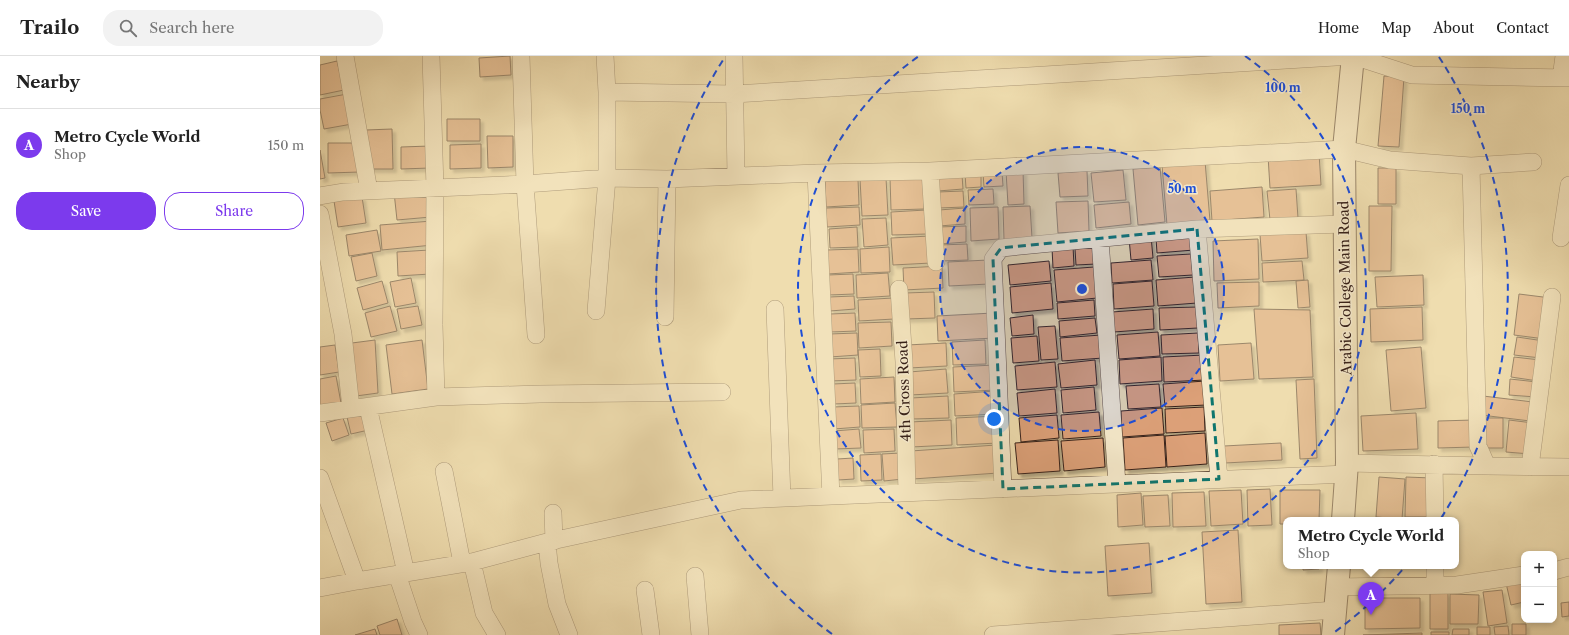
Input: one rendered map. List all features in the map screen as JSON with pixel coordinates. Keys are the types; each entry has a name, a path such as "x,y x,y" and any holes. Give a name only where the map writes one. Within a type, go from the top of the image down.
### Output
{"main road":[{"name":"Arabic College Main Road","path":"1343,517 1347,468 1344,149 1353,56"},
{"path":"1333,635 1339,569"}],"street":[{"path":"344,56 369,191"},
{"path":"431,56 435,188 434,325 436,398"},
{"path":"521,56 526,184 536,334"},
{"path":"596,311 607,178 607,92 605,56"},
{"path":"734,56 736,176"},
{"path":"607,92 734,94 1353,56 1412,75 1565,78 1564,56"},
{"path":"320,196 343,192 526,184 607,178 667,179 816,173 930,171 1344,149 1390,160 1471,166 1533,162"},
{"path":"1471,166 1478,446 1487,466"},
{"path":"930,171 936,262"},
{"path":"816,173 831,496"},
{"path":"665,317 667,179"},
{"path":"1561,238 1569,185"},
{"path":"320,214 343,334 360,408 413,622 419,635"},
{"path":"1003,489 993,259 1001,248 1197,229 1344,224"},
{"path":"1197,229 1219,479"},
{"path":"1100,239 1117,484"},
{"name":"4th Cross Road","path":"899,289 904,362 908,493"},
{"path":"1530,467 1552,297"},
{"path":"775,309 782,498"},
{"path":"320,413 436,398 540,394 722,392"},
{"path":"320,588 401,573 467,563 551,542 741,500 1219,479 1347,468 1434,464 1530,467 1568,462"},
{"path":"1434,464 1434,517"},
{"path":"444,471 467,563 484,613 497,635"},
{"path":"320,478 357,581"},
{"path":"554,513 549,563 557,604 569,635"},
{"path":"1557,570 1569,567"},
{"path":"1435,569 1435,585"},
{"path":"1337,587 1457,585 1521,575"},
{"path":"695,576 700,635"},
{"path":"645,590 650,635"},
{"path":"993,635 1335,610"}],"highlighted area":[{"path":"1197,229 1219,479 1003,489 993,259 1001,248"}],"building":[{"path":"510,56 511,75 480,77 479,58"},
{"path":"337,61 344,90 320,95 320,65"},
{"path":"1384,76 1404,77 1399,147 1378,146"},
{"path":"347,94 352,124 324,129 320,110 320,99"},
{"path":"447,119 480,119 480,141 447,141"},
{"path":"392,129 393,169 367,169 366,130"},
{"path":"487,136 513,136 513,167 488,168"},
{"path":"328,143 360,143 360,172 328,173"},
{"path":"481,144 481,168 450,169 450,145"},
{"path":"430,146 430,168 401,169 401,147"},
{"path":"320,150 325,178 320,179"},
{"path":"1319,153 1321,185 1270,188 1268,156"},
{"path":"1205,161 1210,221 1167,225 1162,165"},
{"path":"1160,167 1165,222 1138,225 1133,169"},
{"path":"1378,168 1396,168 1396,204 1378,204"},
{"path":"1023,170 1024,204 1008,205 1006,171"},
{"path":"1123,170 1126,200 1094,202 1091,173"},
{"path":"1087,171 1088,196 1060,197 1058,173"},
{"path":"1002,172 1003,186 984,187 983,173"},
{"path":"965,174 981,174 981,187 966,188"},
{"path":"962,175 963,189 938,191 937,176"},
{"path":"923,176 924,209 891,210 890,178"},
{"path":"886,178 888,215 862,216 860,179"},
{"path":"858,179 859,205 826,207 825,181"},
{"path":"1262,187 1264,217 1212,221 1210,191"},
{"path":"430,189 431,217 397,220 394,192"},
{"path":"993,189 994,204 969,205 968,190"},
{"path":"1296,189 1298,218 1270,220 1267,191"},
{"path":"963,191 964,207 939,208 938,192"},
{"path":"362,197 366,223 338,227 334,201"},
{"path":"1088,201 1089,231 1058,233 1056,202"},
{"path":"1129,202 1131,224 1096,228 1094,205"},
{"path":"1030,206 1032,238 1004,240 1003,207"},
{"path":"1369,206 1392,206 1391,271 1369,271"},
{"path":"859,207 860,225 827,227 826,208"},
{"path":"998,207 999,239 971,241 970,208"},
{"path":"965,208 965,224 939,226 939,210"},
{"path":"926,210 927,234 892,235 891,212"},
{"path":"886,218 888,245 864,247 862,219"},
{"path":"432,221 433,245 382,250 380,225"},
{"path":"966,226 966,242 940,244 939,227"},
{"path":"857,227 858,247 830,248 829,229"},
{"path":"377,230 381,251 349,256 346,235"},
{"path":"1306,232 1308,258 1262,261 1260,235"},
{"path":"1193,235 1194,250 1157,253 1156,238"},
{"path":"930,236 931,263 893,265 891,238"},
{"path":"1151,236 1153,258 1131,260 1129,238"},
{"path":"1258,239 1259,279 1214,281 1213,241"},
{"path":"967,244 968,260 941,261 940,245"},
{"path":"1073,246 1074,266 1053,268 1052,248"},
{"path":"889,247 890,272 861,273 860,249"},
{"path":"1095,247 1096,264 1076,265 1075,249"},
{"path":"858,249 859,272 828,274 827,250"},
{"path":"429,250 430,274 398,276 397,252"},
{"path":"372,253 377,276 356,281 351,257"},
{"path":"1191,254 1193,275 1159,277 1157,256"},
{"path":"988,260 989,284 949,286 948,262"},
{"path":"1151,260 1153,280 1112,283 1111,263"},
{"path":"1049,261 1051,281 1010,285 1008,265"},
{"path":"1302,261 1304,280 1263,282 1262,263"},
{"path":"942,266 943,288 904,290 903,268"},
{"path":"1094,267 1097,298 1057,302 1054,270"},
{"path":"888,273 890,296 857,298 856,275"},
{"path":"853,274 854,294 829,295 828,275"},
{"path":"1423,275 1424,305 1377,307 1375,277"},
{"path":"1195,277 1197,303 1158,306 1156,280"},
{"path":"411,278 416,303 395,307 390,282"},
{"path":"1308,280 1310,307 1298,308 1296,281"},
{"path":"382,281 388,303 363,310 357,288"},
{"path":"1152,281 1154,306 1114,309 1113,284"},
{"path":"1259,282 1259,306 1218,308 1217,283"},
{"path":"1051,283 1053,309 1012,313 1010,287"},
{"path":"934,292 935,318 906,319 905,293"},
{"path":"1519,294 1551,298 1545,339 1514,335"},
{"path":"854,296 855,309 830,311 829,297"},
{"path":"893,298 894,319 859,321 858,300"},
{"path":"1094,300 1095,316 1058,319 1057,303"},
{"path":"390,306 397,331 371,337 365,313"},
{"path":"418,306 422,325 401,329 397,309"},
{"path":"1197,307 1198,328 1160,330 1159,308"},
{"path":"1422,307 1423,340 1371,342 1370,309"},
{"path":"1153,309 1154,329 1114,332 1112,312"},
{"path":"1254,309 1310,310 1313,377 1259,379"},
{"path":"855,313 856,331 831,332 830,314"},
{"path":"993,313 994,338 938,341 937,316"},
{"path":"1033,315 1034,334 1012,336 1010,318"},
{"path":"1095,318 1097,333 1060,337 1059,321"},
{"path":"891,322 892,346 859,348 858,323"},
{"path":"1055,326 1058,359 1041,360 1038,327"},
{"path":"1158,332 1160,356 1119,359 1117,335"},
{"path":"857,333 858,355 830,357 829,334"},
{"path":"1198,333 1199,353 1162,354 1161,335"},
{"path":"1101,335 1103,358 1062,361 1060,338"},
{"path":"1037,336 1039,361 1013,363 1011,338"},
{"path":"1517,337 1544,341 1541,358 1514,355"},
{"path":"375,340 378,393 356,396 352,343"},
{"path":"422,340 428,389 392,394 386,345"},
{"path":"985,340 986,364 953,365 952,342"},
{"path":"946,343 947,366 909,368 907,345"},
{"path":"1251,343 1254,379 1220,381 1218,345"},
{"path":"335,345 339,372 320,375 320,347"},
{"path":"1421,347 1426,408 1391,411 1386,350"},
{"path":"880,349 881,376 860,377 858,350"},
{"path":"1204,355 1205,380 1164,382 1163,357"},
{"path":"1161,357 1162,381 1120,384 1119,360"},
{"path":"1514,357 1540,360 1538,381 1511,377"},
{"path":"855,358 856,380 830,381 829,359"},
{"path":"1095,360 1097,385 1061,388 1058,364"},
{"path":"1055,362 1057,387 1017,390 1015,366"},
{"path":"995,365 996,390 954,392 953,367"},
{"path":"946,369 948,393 910,395 909,372"},
{"path":"336,376 341,403 320,407 320,379"},
{"path":"894,377 895,402 861,404 860,379"},
{"path":"1314,379 1317,458 1300,459 1296,380"},
{"path":"1510,379 1537,382 1536,397 1509,395"},
{"path":"1205,381 1206,405 1165,407 1163,384"},
{"path":"855,383 856,403 834,404 833,384"},
{"path":"1159,384 1161,407 1128,409 1126,386"},
{"path":"1094,387 1096,410 1063,413 1061,390"},
{"path":"1055,389 1057,413 1019,416 1017,393"},
{"path":"995,391 996,414 955,416 954,394"},
{"path":"948,396 949,418 912,419 911,398"},
{"path":"1483,396 1533,402 1530,421 1481,415"},
{"path":"895,403 897,427 862,428 861,405"},
{"path":"859,406 860,427 834,429 833,407"},
{"path":"1204,407 1205,431 1166,433 1165,409"},
{"path":"1162,408 1164,434 1122,437 1121,411"},
{"path":"369,412 373,429 351,434 347,417"},
{"path":"1099,412 1101,436 1063,439 1061,415"},
{"path":"1416,413 1418,449 1363,451 1361,416"},
{"path":"1057,415 1059,438 1021,442 1019,418"},
{"path":"996,416 998,443 957,445 956,418"},
{"path":"343,418 349,435 332,441 326,423"},
{"path":"1482,418 1503,418 1503,448 1481,448"},
{"path":"951,420 952,445 911,447 910,422"},
{"path":"1474,420 1474,447 1438,448 1438,421"},
{"path":"1509,420 1533,423 1530,454 1506,452"},
{"path":"859,429 861,448 835,449 834,431"},
{"path":"894,429 895,451 864,453 863,430"},
{"path":"1205,433 1207,464 1167,467 1165,436"},
{"path":"1164,435 1166,467 1125,470 1123,438"},
{"path":"1103,438 1105,467 1064,471 1061,441"},
{"path":"1058,440 1060,471 1018,474 1015,443"},
{"path":"1281,443 1282,460 1225,463 1224,446"},
{"path":"996,445 998,473 913,479 911,451"},
{"path":"901,453 903,479 884,481 882,454"},
{"path":"881,454 882,480 861,481 860,455"},
{"path":"853,458 854,479 838,480 837,459"},
{"path":"1379,477 1405,479 1402,517 1376,517"},
{"path":"1406,477 1432,478 1431,517 1405,517"},
{"path":"1270,489 1272,525 1248,526 1247,490"},
{"path":"1241,490 1243,524 1211,526 1209,491"},
{"path":"1280,490 1320,490 1319,517 1283,517 1283,524 1280,524"},
{"path":"1204,492 1206,526 1173,527 1172,493"},
{"path":"1141,493 1143,525 1118,527 1117,495"},
{"path":"1168,495 1170,526 1145,527 1143,496"},
{"path":"1238,530 1242,602 1206,604 1202,532"},
{"path":"1149,543 1152,593 1108,596 1105,546"},
{"path":"1521,582 1521,603 1511,605 1506,583"},
{"path":"1502,590 1507,623 1488,626 1483,592"},
{"path":"1430,593 1448,593 1448,629 1430,629"},
{"path":"1450,594 1479,595 1478,624 1450,624"},
{"path":"1365,598 1420,598 1420,628 1365,629"},
{"path":"1569,602 1569,616 1562,617 1561,603"},
{"path":"397,619 402,635 380,635 377,626"},
{"path":"1320,623 1321,635 1279,635 1279,625"},
{"path":"1512,624 1526,624 1526,635 1512,635"},
{"path":"1508,626 1509,635 1495,635 1494,627"},
{"path":"1477,627 1490,627 1490,635 1477,635"},
{"path":"375,629 377,635 355,635"},
{"path":"1453,629 1469,629 1469,635 1452,635"},
{"path":"1431,632 1449,632 1449,635 1431,635"},
{"path":"1422,633 1422,635 1363,635"}],"place":[{"name":"Metro Cycle World","path":"1371,615"}]}
